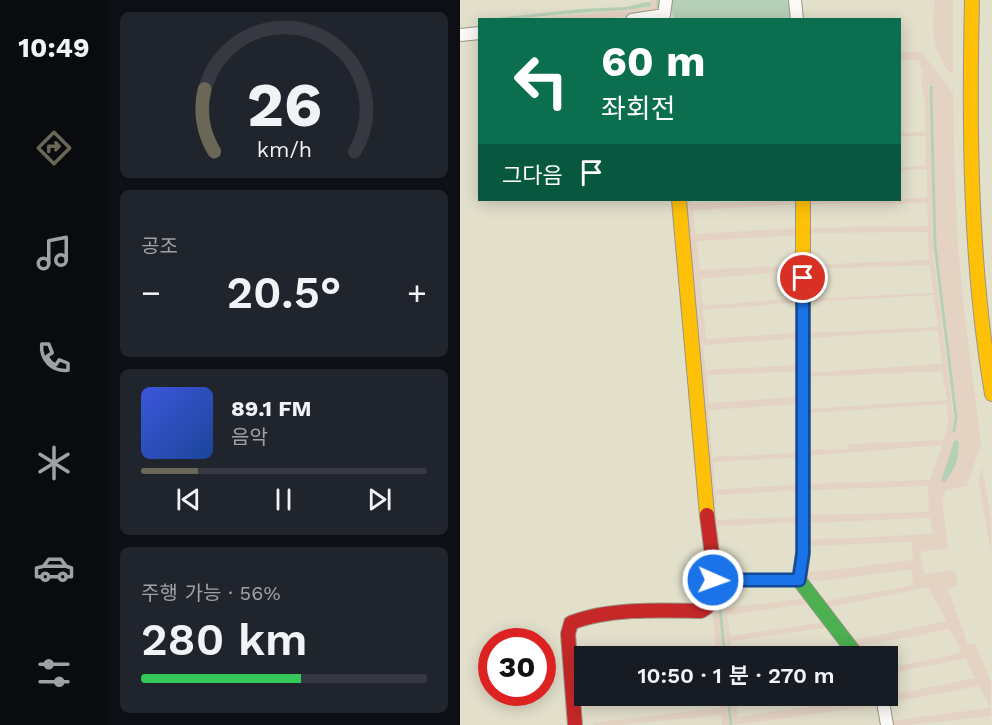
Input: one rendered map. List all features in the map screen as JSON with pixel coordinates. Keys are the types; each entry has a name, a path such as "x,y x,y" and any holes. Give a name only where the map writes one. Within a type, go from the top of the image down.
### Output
{"main road":[{"path":"972,0 969,98 971,173 978,298 991,394"},
{"path":"575,725 568,634 571,623 582,618 624,613 701,611 706,609 711,602 713,580 679,201"},
{"path":"804,201 803,553 799,580 850,646"}],"street":[{"path":"664,17 666,0"},
{"path":"795,0 797,18"},
{"path":"460,35 478,33"},
{"path":"713,580 799,580"},
{"path":"884,706 887,725"}],"shaded area":[{"path":"649,0 657,0 658,6 658,0 664,0 660,8 630,16 541,18 619,10 651,6"},
{"path":"668,0 789,0 790,18 674,18"},
{"path":"935,0 953,0 953,75 946,68 937,50 933,30"},
{"path":"651,3 651,6 621,10 526,18 496,18 581,9 626,7"},
{"path":"901,52 921,52 953,93 958,247 981,444 967,486 946,490 942,501 948,548 920,552 924,574 955,570 958,585 948,589 968,645 975,643 991,682 991,708 979,686 898,701 898,694 975,678 966,658 898,672 898,666 958,654 961,649 949,629 860,646 854,646 850,641 947,621 928,587 825,608 821,603 914,585 911,569 821,581 805,580 805,572 913,560 912,542 806,546 807,540 933,534 930,518 806,523 807,515 929,512 928,486 806,490 806,484 930,480 942,445 806,456 806,450 848,449 849,444 944,440 948,425 947,404 806,413 806,409 947,400 942,371 806,377 806,373 942,364 938,330 806,338 806,333 938,327 933,295 806,302 806,299 933,293 930,265 806,269 806,265 929,260 928,232 806,233 806,228 928,226 927,203 806,204 806,201 901,201 901,198 927,198 927,169 901,170 901,167 926,166 926,136 901,136 901,133 925,132 925,98 921,84 924,71 921,69 919,60 901,60","holes":["928,85 931,85 936,246 956,418 955,431 952,432 954,424 933,251 931,101","954,441 959,442 956,464 941,481"]},
{"path":"685,201 691,201 692,204 801,201 801,204 693,210 695,234 801,228 801,235 697,241 700,270 801,265 801,270 700,279 703,306 800,298 800,302 703,310 706,339 800,333 801,338 703,345 706,370 800,365 800,371 707,375 709,403 800,397 800,404 709,410 712,457 800,453 800,457 713,462 715,490 801,484 801,490 716,495 717,520 800,517 800,522 718,526 723,574 799,572 793,575 718,576"},
{"path":"957,440 959,448 956,464 945,482 941,481 954,441"},
{"path":"982,467 991,518 991,554 979,480"},
{"path":"767,584 726,587 727,608 808,598 812,603 727,615 730,636 827,622 830,627 731,641 731,646 726,646 721,588 717,588 723,646 716,646 713,614 716,585"},
{"path":"720,706 728,706 730,725 722,725 721,715 619,725 594,725 593,723 720,708"},
{"path":"731,706 737,706 738,717 810,706 875,706 733,725"},
{"path":"991,708 991,716 908,725 891,725 890,721"}],"waterway":[{"path":"658,0 658,6"},
{"path":"931,87 935,246 956,418 954,431"},
{"path":"719,597 724,646"},
{"path":"729,706 731,725"}],"traffic: fast":[{"path":"803,508 803,553 799,580 850,646"}],"traffic: slow":[{"path":"972,0 971,148 975,247 992,394"},
{"path":"679,201 707,515"},
{"path":"803,201 803,508"}],"traffic: jam":[{"path":"575,725 568,634 571,623 618,612 701,611 706,608 711,601 714,583 707,515"}],"route":[{"path":"713,580 766,582 799,580 801,575 803,553 803,278"}]}
